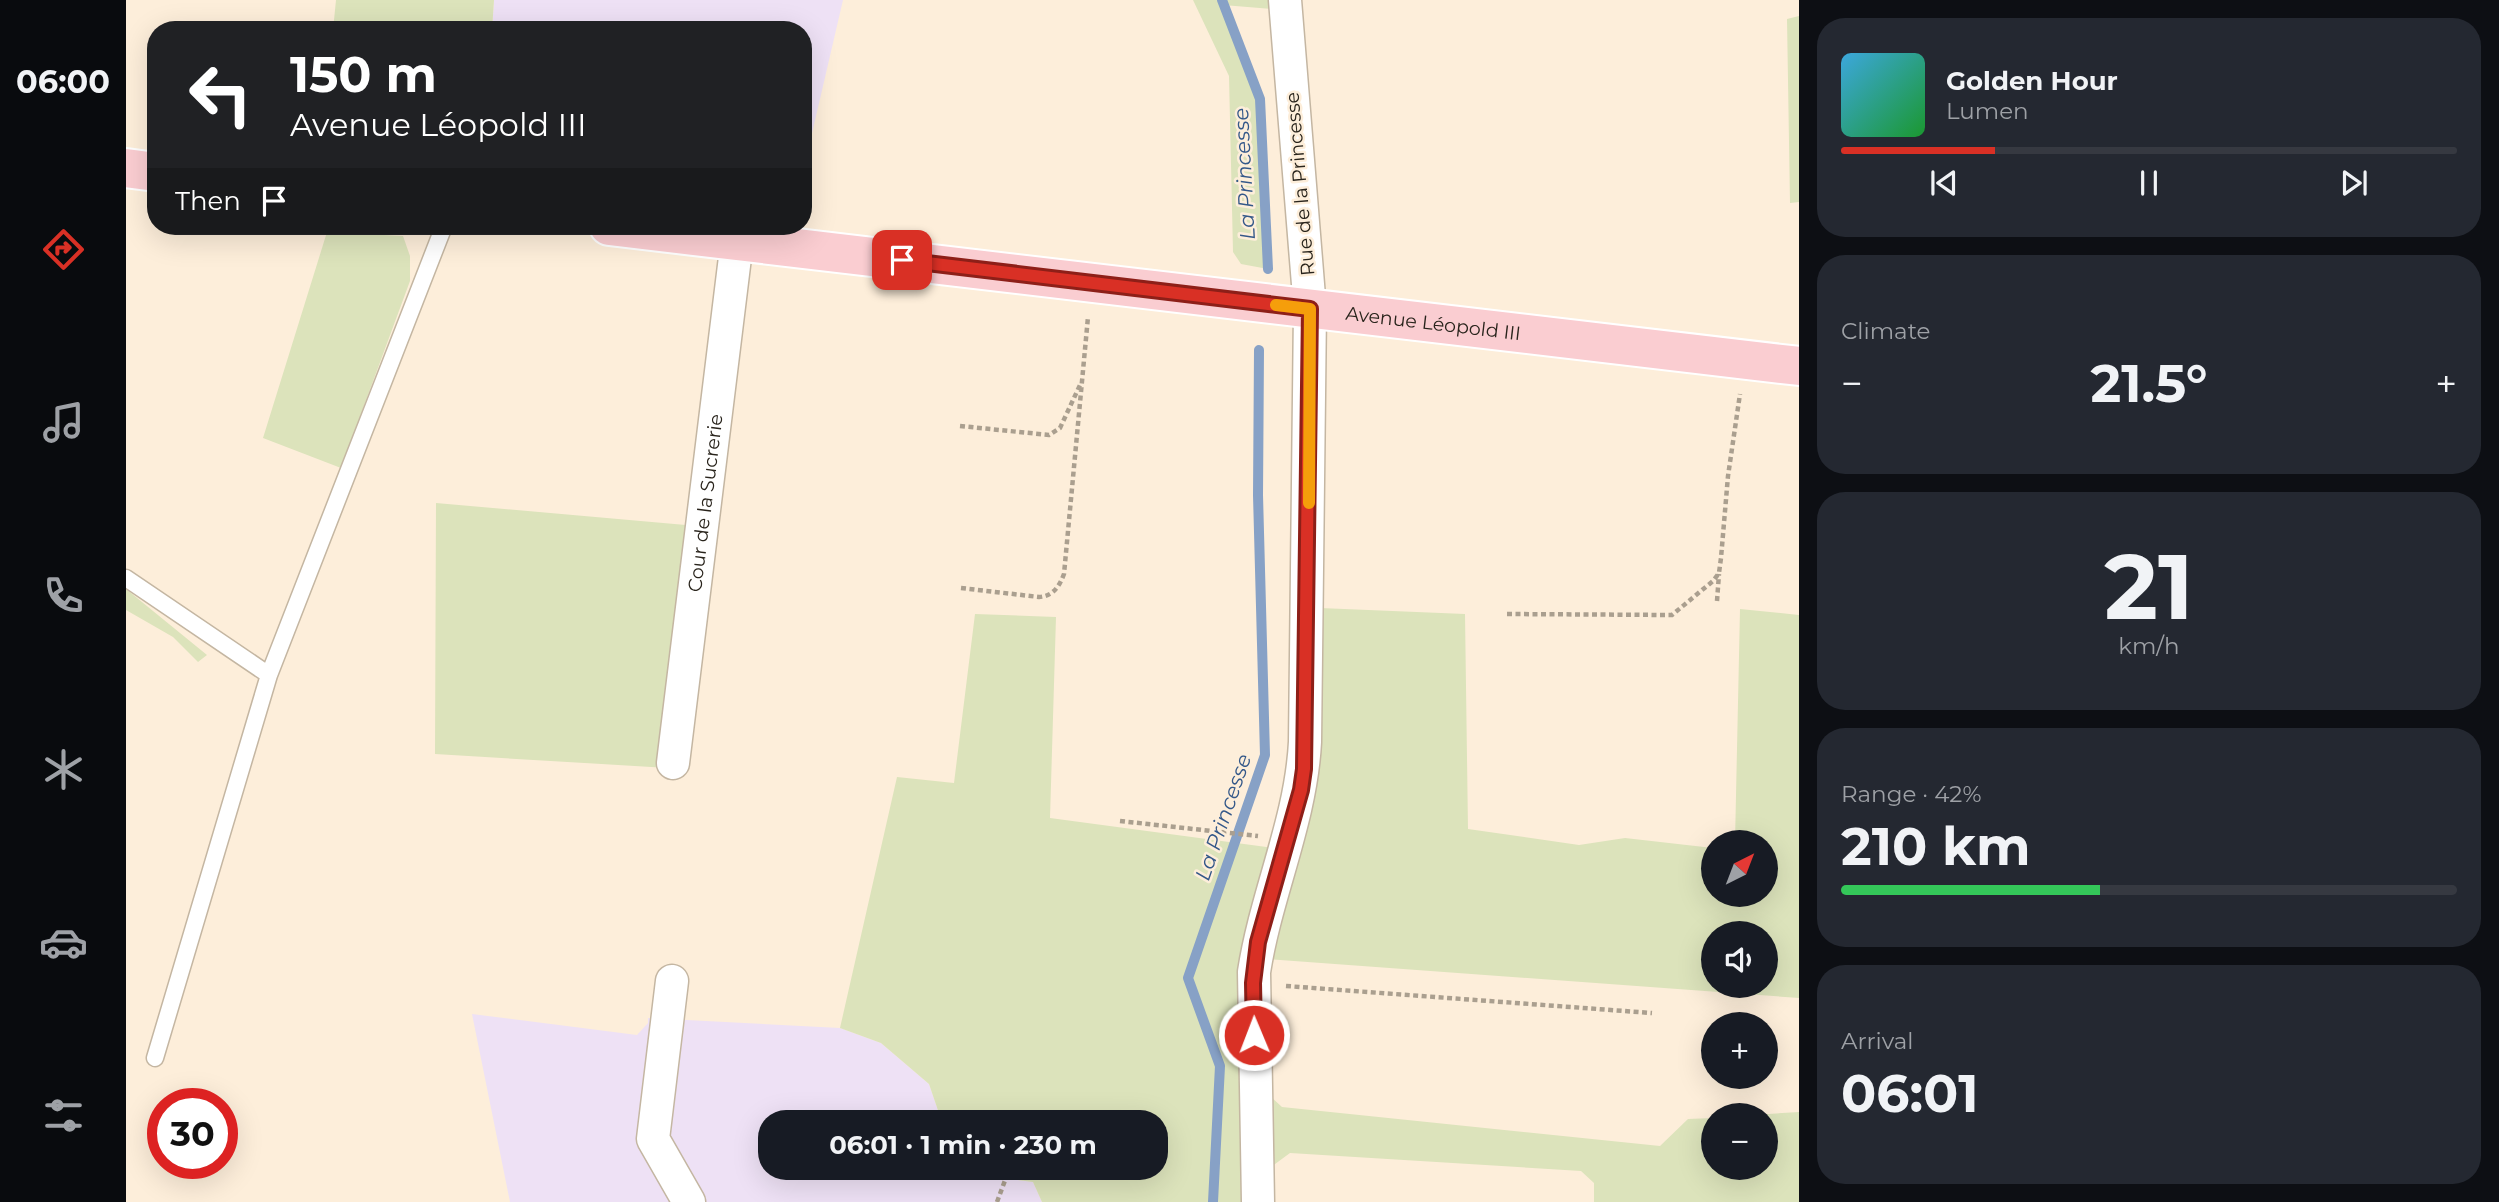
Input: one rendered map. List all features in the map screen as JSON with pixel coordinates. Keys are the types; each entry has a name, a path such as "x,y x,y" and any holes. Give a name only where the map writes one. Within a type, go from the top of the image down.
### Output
{"main road":[{"path":"126,168 147,171"},
{"name":"Avenue Léopold III","path":"686,235 1799,366"}],"street":[{"name":"Rue de la Princesse","path":"1258,1202 1253,983 1258,942 1301,790 1304,769 1310,309 1285,0"},
{"name":"Cour de la Sucrerie","path":"673,763 737,241"},
{"path":"673,981 653,1139 689,1202"}],"lane":[{"path":"155,1058 269,675 440,235"},
{"path":"126,578 269,675"}],"path":[{"path":"961,588 1028,597 1047,596 1060,585 1064,574 1091,282"},
{"path":"1717,601 1728,475 1745,359"},
{"path":"960,426 1049,435 1060,428 1082,378"},
{"path":"1507,614 1672,615 1719,573"},
{"path":"1120,821 1254,835"},
{"path":"1253,983 1652,1013"},
{"path":"997,1202 1005,1180"}],"shaded area":[{"path":"494,0 843,0 812,133 812,21 493,21"},
{"path":"472,1014 637,1035 648,1023 648,1018 840,1028 881,1043 929,1084 938,1110 758,1110 758,1180 1018,1180 1033,1182 1042,1202 510,1202"}],"green space":[{"path":"336,0 494,0 493,21 334,21"},
{"path":"1193,0 1285,0 1286,10 1223,5 1260,99 1268,269 1241,264 1233,252 1229,76"},
{"path":"1799,16 1799,202 1790,203 1787,19"},
{"path":"326,235 403,236 410,256 410,281 341,468 263,438"},
{"path":"436,503 697,526 668,768 435,754"},
{"path":"126,589 207,655 198,662 173,637 126,610"},
{"path":"1320,608 1465,614 1468,829 1579,845 1625,838 1701,847 1701,907 1778,907 1778,830 1735,830 1740,609 1799,615 1799,998 1778,996 1778,921 1701,921 1701,991 1268,959 1310,799 1322,709"},
{"path":"975,614 1056,617 1050,818 1273,848 1245,934 1240,1016 1247,1202 1042,1202 1033,1182 1018,1180 1168,1180 1168,1110 938,1110 929,1084 881,1043 840,1028 897,777 954,783"},
{"path":"1269,1095 1282,1107 1660,1146 1688,1119 1701,1118 1701,1180 1778,1180 1778,1113 1799,1112 1799,1202 1594,1202 1594,1183 1581,1171 1290,1153 1271,1167"}],"waterway":[{"name":"La Princesse","path":"1222,0 1260,99 1268,269"},
{"name":"La Princesse","path":"1213,1202 1220,1066 1188,978 1265,755 1258,495 1259,350"}],"slow traffic":[{"path":"1276,305 1310,309 1309,503"}],"route":[{"path":"902,260 1310,309 1304,769 1301,790 1258,942 1253,983 1254,1035"}]}
